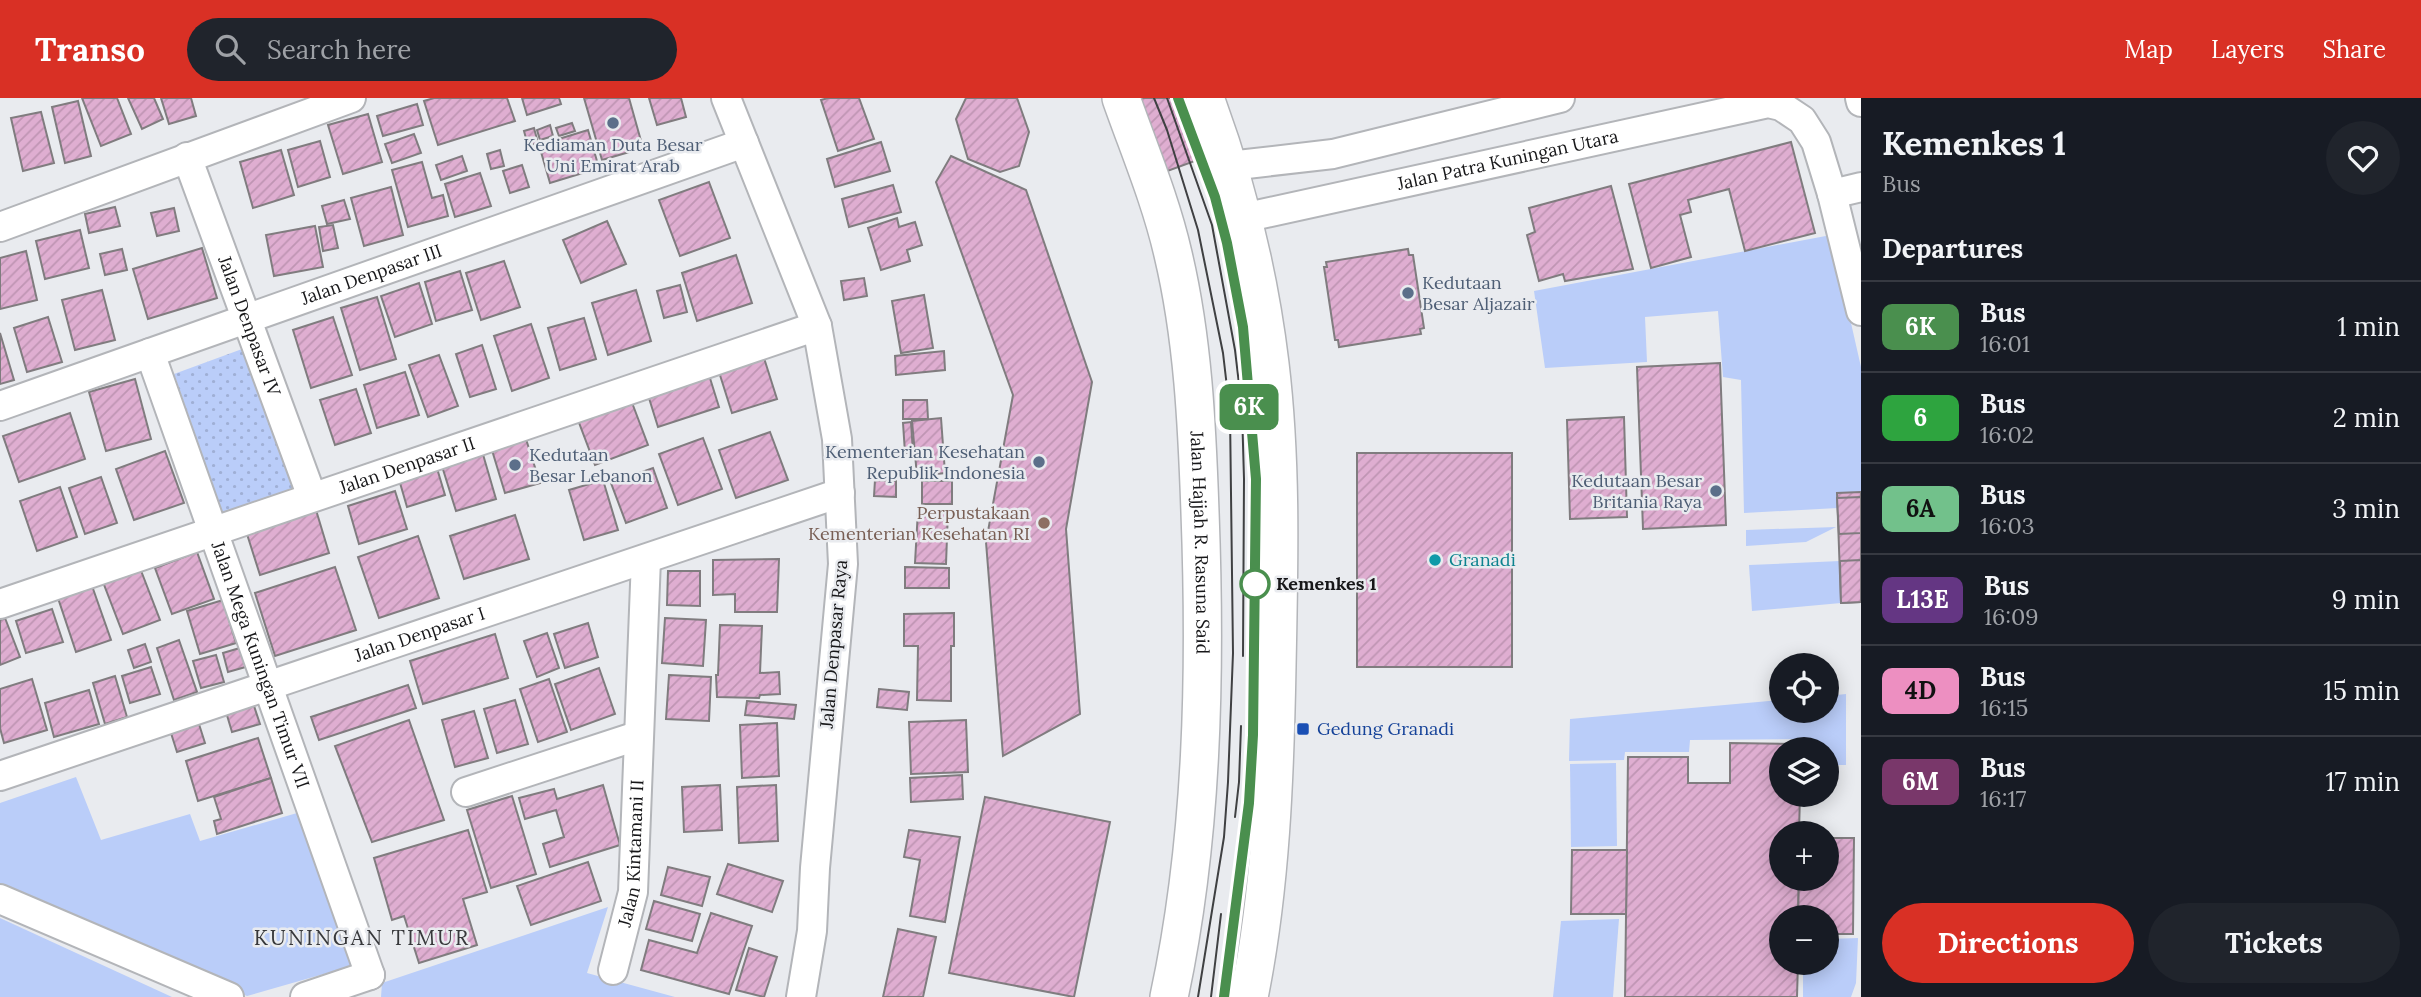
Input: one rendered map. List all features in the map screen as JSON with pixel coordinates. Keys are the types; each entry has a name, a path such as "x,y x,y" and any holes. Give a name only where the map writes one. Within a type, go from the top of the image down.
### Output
{"main road":[{"name":"Jalan Hajjah R. Rasuna Said","path":"1121,98 1173,252 1190,355 1198,449 1203,585 1201,694 1194,833 1176,990"},
{"path":"1205,98 1229,166 1260,299 1270,365 1278,495 1272,825 1246,994"}],"street":[{"path":"0,227 351,98"},
{"name":"Jalan Denpasar Raya","path":"726,98 817,327 837,439 843,564 815,868 812,931 801,997"},
{"path":"1229,166 1333,154 1560,98"},
{"path":"1767,101 1790,111 1802,120 1810,131 1832,194 1861,310"},
{"name":"Jalan Patra Kuningan Utara","path":"1243,218 1767,101"},
{"name":"Jalan Denpasar III","path":"0,406 744,143"},
{"name":"Jalan Denpasar IV","path":"187,157 312,496"},
{"path":"1832,194 1861,187"},
{"name":"Jalan Denpasar II","path":"0,604 312,496 817,327"},
{"name":"Jalan Mega Kuningan Timur VII","path":"150,353 268,686 367,986"},
{"name":"Jalan Denpasar I","path":"0,776 840,494"},
{"name":"Jalan Kintamani II","path":"613,970 633,892 646,559"},
{"path":"466,792 637,736"},
{"path":"0,899 229,997"},
{"path":"305,997 367,986"}],"shaded area":[{"path":"1831,235 1861,367 1861,497 1838,508 1744,513 1741,380 1723,377 1718,311 1645,317 1647,362 1545,368 1534,291"},
{"path":"253,345 304,489 224,517 174,374"},
{"path":"1836,527 1806,542 1746,546 1746,530"},
{"path":"1840,561 1841,603 1752,611 1749,565"},
{"path":"1846,694 1846,765 1839,765 1839,737 1690,740 1689,752 1625,752 1624,760 1569,761 1570,719 1769,701 1769,723 1839,723 1839,695"},
{"path":"1616,763 1617,846 1571,847 1570,764"},
{"path":"76,777 101,840 190,814 200,841 304,811 355,965 247,996 0,887 0,803"},
{"path":"608,907 587,973 675,997 381,997 382,983"},
{"path":"0,918 172,997 0,997"},
{"path":"1619,919 1613,997 1553,997 1561,921"},
{"path":"1858,938 1856,983 1851,997 1803,997 1803,975 1839,975 1839,939"}],"building":[{"path":"82,98 117,98 131,134 101,146"},
{"path":"128,98 154,98 163,119 142,129"},
{"path":"161,98 191,98 196,116 169,124"},
{"path":"434,98 507,98 515,121 438,145 424,101"},
{"path":"522,98 559,98 561,104 527,115"},
{"name":"Kediaman Duta Besar Uni Emirat Arab","path":"584,98 629,98 643,148 602,160"},
{"name":"Kediaman Duta Besar Uni Emirat Arab","path":"649,98 681,98 686,117 657,125"},
{"path":"859,98 874,139 838,151 821,100"},
{"path":"966,98 1017,98 1029,132 1019,166 1000,172 968,159 956,119"},
{"path":"1134,98 1193,98 1214,154 1162,173"},
{"path":"78,101 91,156 65,163 52,107"},
{"path":"417,104 423,125 383,136 377,116"},
{"path":"41,112 54,163 23,171 11,118"},
{"path":"368,114 382,162 343,174 328,125"},
{"path":"572,123 575,131 559,136 556,128"},
{"path":"550,125 553,136 540,140 537,130"},
{"path":"534,128 538,143 528,146 524,131"},
{"path":"588,130 599,168 550,183 539,145"},
{"path":"414,134 421,153 392,163 385,144"},
{"path":"320,141 330,177 298,187 288,150"},
{"path":"881,142 890,171 835,187 827,159"},
{"path":"1791,142 1815,233 1745,251 1729,189 1688,200 1691,212 1680,215 1691,257 1651,268 1629,184"},
{"path":"281,150 294,195 253,208 240,162"},
{"path":"500,150 504,166 491,169 487,154"},
{"path":"462,156 467,171 441,180 436,165"},
{"name":"Kementerian Kesehatan Republik Indonesia","path":"951,156 1026,190 1092,382 1066,529 1080,714 1003,756 986,542 1013,395 936,182"},
{"path":"422,162 432,198 443,195 448,216 408,227 392,170"},
{"path":"522,165 529,187 510,193 503,171"},
{"path":"480,173 491,206 455,217 445,184"},
{"path":"709,182 730,238 680,256 659,200"},
{"path":"893,185 901,212 849,227 842,199"},
{"path":"1611,186 1633,269 1565,281 1563,274 1539,281 1527,235 1535,232 1529,208"},
{"path":"391,187 403,235 364,246 351,198"},
{"path":"344,200 350,219 327,224 322,206"},
{"path":"115,207 120,226 89,233 85,214"},
{"path":"174,208 179,231 157,236 151,213"},
{"path":"897,218 899,227 915,222 922,245 907,250 910,261 881,270 868,228"},
{"path":"607,221 626,264 581,283 563,240"},
{"path":"333,225 338,248 323,251 319,227"},
{"path":"315,226 323,267 274,276 266,235"},
{"path":"80,230 89,268 45,279 36,241"},
{"path":"202,248 217,298 148,319 133,269"},
{"path":"122,249 127,270 105,275 100,254"},
{"path":"1408,249 1409,255 1413,255 1424,328 1420,329 1421,334 1339,347 1338,340 1335,340 1324,267 1327,267 1326,262"},
{"path":"26,251 37,300 0,309 0,258"},
{"path":"736,255 752,303 697,321 682,273"},
{"path":"504,261 520,307 481,320 466,273"},
{"path":"460,271 472,310 436,321 425,282"},
{"path":"864,278 867,296 844,300 841,281"},
{"path":"419,283 432,324 395,337 381,296"},
{"path":"680,285 687,312 664,318 657,291"},
{"path":"102,290 115,340 75,350 62,300"},
{"path":"636,290 651,341 608,355 592,303"},
{"path":"924,295 933,348 901,353 892,301"},
{"path":"377,297 396,359 360,370 341,308"},
{"path":"48,317 62,362 27,372 14,328"},
{"path":"333,317 352,375 311,388 293,330"},
{"path":"584,318 596,359 560,370 548,328"},
{"path":"531,324 549,378 512,391 494,336"},
{"path":"0,333 14,380 0,384"},
{"path":"482,345 496,389 470,397 456,354"},
{"path":"944,351 945,370 896,375 895,356"},
{"path":"439,355 458,406 428,417 409,365"},
{"path":"764,358 777,399 732,413 719,372"},
{"path":"1720,363 1726,525 1643,529 1637,367"},
{"path":"405,372 419,415 377,428 364,385"},
{"path":"709,375 719,407 658,427 648,395"},
{"path":"135,379 151,439 106,451 89,392"},
{"path":"356,389 371,433 335,445 320,400"},
{"path":"631,400 648,445 595,465 578,420"},
{"path":"903,400 927,400 928,419 903,419"},
{"path":"70,413 85,459 19,482 3,436"},
{"path":"1624,417 1627,517 1570,519 1567,420"},
{"path":"941,418 945,473 917,476 912,421"},
{"path":"911,422 913,453 905,453 903,423"},
{"path":"770,432 788,480 736,498 719,450"},
{"name":"Kedutaan Besar Lebanon","path":"525,436 540,483 505,493 491,447"},
{"path":"703,438 722,489 678,505 659,454"},
{"path":"165,451 184,503 134,520 116,469"},
{"path":"482,451 496,499 456,511 441,463"},
{"name":"Granadi","path":"1357,453 1512,453 1512,667 1357,667"},
{"path":"436,465 445,495 407,507 398,476"},
{"path":"653,468 667,508 626,523 611,483"},
{"path":"101,477 117,523 85,534 69,488"},
{"path":"603,480 618,530 584,540 569,490"},
{"path":"875,480 896,481 896,497 874,496"},
{"path":"922,481 952,481 952,504 922,504"},
{"path":"60,487 77,537 37,551 20,501"},
{"path":"395,491 407,529 359,544 348,506"},
{"path":"1861,492 1861,602 1841,603 1837,493"},
{"path":"1861,497 1861,533 1839,534 1837,498"},
{"path":"316,510 329,553 260,575 246,531"},
{"path":"918,510 948,511 946,564 915,563"},
{"path":"515,515 529,559 464,579 450,536"},
{"path":"418,536 439,598 379,618 358,557"},
{"path":"197,552 214,599 172,614 155,568"},
{"path":"779,559 777,612 735,612 735,594 713,595 713,560"},
{"path":"1861,560 1861,602 1841,603 1840,561"},
{"path":"335,567 356,630 275,656 255,593"},
{"path":"905,567 949,568 949,588 905,588"},
{"path":"140,568 160,620 123,634 103,582"},
{"path":"668,571 700,571 700,606 667,605"},
{"path":"91,583 111,640 76,652 57,595"},
{"path":"223,600 236,643 200,654 187,611"},
{"path":"52,609 63,642 26,653 16,621"},
{"path":"954,613 951,701 917,700 918,646 904,646 904,614"},
{"path":"5,618 20,657 0,665 0,620"},
{"path":"665,618 706,620 703,666 662,663"},
{"path":"588,623 598,657 565,668 554,634"},
{"path":"720,625 762,626 760,673 779,672 780,694 760,695 759,698 717,697"},
{"path":"547,633 559,668 537,677 524,641"},
{"path":"495,634 508,678 423,704 410,661"},
{"path":"179,640 197,692 174,700 157,648"},
{"path":"145,644 151,662 134,668 128,650"},
{"path":"243,647 249,666 228,672 223,653"},
{"path":"216,655 224,682 201,688 193,661"},
{"path":"151,667 160,694 130,703 122,676"},
{"path":"599,668 615,714 571,730 555,684"},
{"path":"669,675 711,677 709,721 666,719"},
{"path":"115,676 127,717 105,724 93,683"},
{"path":"32,679 47,730 4,743 0,728 0,689"},
{"path":"549,679 567,732 538,742 520,689"},
{"path":"408,685 416,708 319,740 311,717"},
{"path":"879,689 909,692 907,710 877,707"},
{"path":"89,690 99,724 54,737 45,703"},
{"path":"515,700 528,744 497,753 484,709"},
{"path":"747,701 796,705 794,719 745,715"},
{"path":"253,703 260,724 232,732 226,712"},
{"path":"474,711 488,758 455,767 442,720"},
{"path":"409,720 444,820 372,842 335,746"},
{"path":"966,720 968,772 911,774 909,722"},
{"path":"198,721 205,743 177,752 170,730"},
{"path":"777,723 779,776 742,778 740,725"},
{"path":"258,738 271,778 198,801 186,761"},
{"path":"1730,743 1769,744 1769,807 1800,807 1799,821 1769,821 1769,891 1799,891 1798,905 1769,905 1769,975 1798,975 1797,997 1625,997 1628,757 1688,757 1688,783 1730,783"},
{"path":"962,775 963,799 911,802 910,778"},
{"path":"271,778 282,813 217,834 214,821 221,819 214,797"},
{"path":"603,785 620,845 550,867 543,844 564,837 556,810 525,819 519,798 554,789 557,799"},
{"path":"720,785 722,830 684,832 682,787"},
{"path":"776,785 778,841 739,843 737,787"},
{"path":"512,796 536,874 491,888 467,810"},
{"path":"985,797 1110,822 1074,997 949,973"},
{"path":"468,830 487,892 463,899 477,945 419,963 404,916 392,920 374,858"},
{"path":"909,830 960,837 945,922 910,916 920,860 904,857"},
{"path":"1839,838 1854,838 1853,934 1839,934 1839,905 1798,905 1799,891 1839,891"},
{"path":"1572,850 1627,850 1626,914 1571,914"},
{"path":"588,862 601,901 531,925 517,886"},
{"path":"728,864 783,881 772,912 717,894"},
{"path":"668,867 710,877 702,906 661,895"},
{"path":"654,901 700,914 692,941 646,929"},
{"path":"711,913 752,926 729,994 641,970 649,940 697,953"},
{"path":"898,929 936,937 923,997 883,997"},
{"path":"749,948 777,957 764,997 736,990"}],"tram line":[{"path":"1154,98 1167,130 1198,230 1223,353 1230,413 1233,653 1228,782 1224,837 1198,997"},
{"path":"1167,98 1212,225 1235,350 1242,410 1244,479 1243,656"},
{"path":"1235,817 1241,726"},
{"path":"1211,997 1221,914"}],"bus line":[{"name":"6K","path":"1178,98 1215,197 1227,243 1243,327 1256,479 1253,735 1248,826 1224,997"}],"place":[{"name":"Kediaman Duta Besar Uni Emirat Arab","path":"613,123"},
{"name":"Kedutaan Besar Aljazair","path":"1408,293"},
{"name":"Kementerian Kesehatan Republik Indonesia","path":"1039,462"},
{"name":"Kedutaan Besar Lebanon","path":"515,465"},
{"name":"Kedutaan Besar Britania Raya","path":"1716,491"},
{"name":"Perpustakaan Kementerian Kesehatan RI","path":"1044,523"},
{"name":"Granadi","path":"1435,560"},
{"name":"Kemenkes 1","path":"1255,584"},
{"name":"Gedung Granadi","path":"1303,729"}],"district":[{"name":"KUNINGAN TIMUR","path":"362,938"}]}
